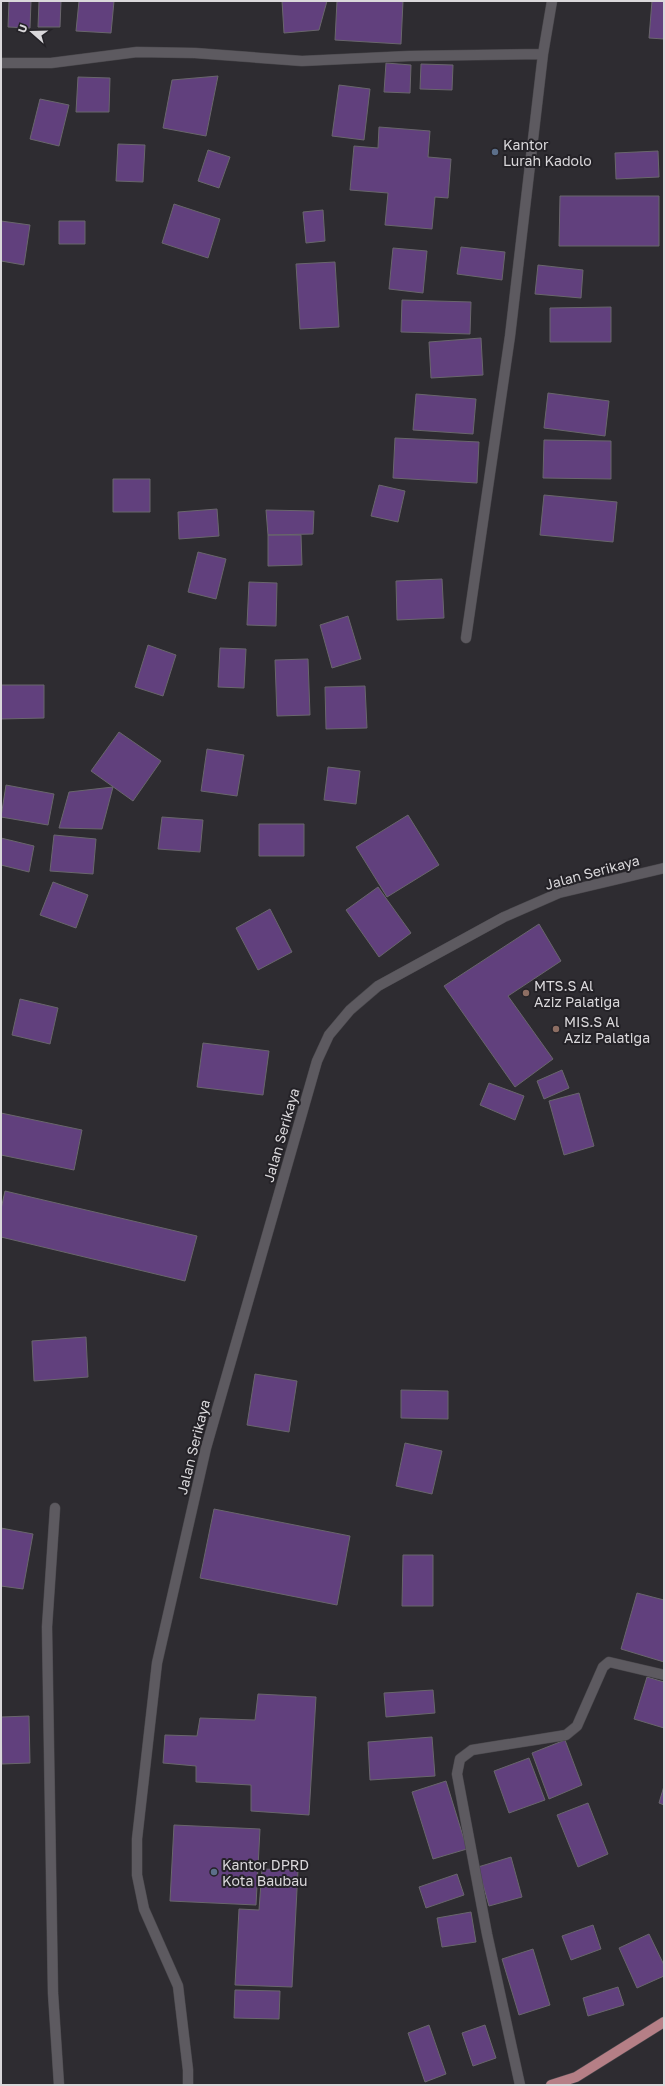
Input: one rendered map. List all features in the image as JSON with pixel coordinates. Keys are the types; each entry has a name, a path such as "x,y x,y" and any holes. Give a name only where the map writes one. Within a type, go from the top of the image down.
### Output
{"main road":[{"path":"551,2085 576,2077 664,2022"}],"street":[{"path":"466,638 493,464 544,54 552,1"},
{"path":"1,62 51,63 137,52 195,53 302,61 409,56 544,54"},
{"name":"Jalan Serikaya","path":"188,2085 188,2070 178,1986 144,1908 137,1875 137,1839 157,1663 208,1440 317,1061 329,1035 350,1010 378,986 504,917 559,893 664,868"},
{"path":"55,1508 47,1627 53,1993 60,2085"},
{"path":"520,2085 487,1934 457,1774 460,1759 472,1750 566,1735 577,1726 603,1667 609,1662 664,1675"}],"building":[{"path":"9,1 31,1 30,28 8,27"},
{"path":"39,1 61,1 60,27 38,27"},
{"path":"79,1 114,1 111,33 76,31"},
{"path":"282,1 327,1 319,30 284,33"},
{"path":"337,1 403,1 401,44 335,40"},
{"path":"652,1 664,1 664,39 649,38"},
{"path":"386,63 411,65 410,93 384,92"},
{"path":"421,64 453,65 452,90 420,89"},
{"path":"218,76 206,136 163,128 172,80"},
{"path":"78,77 110,78 109,112 76,112"},
{"path":"339,85 370,89 364,140 332,136"},
{"path":"40,99 69,105 59,146 30,139"},
{"path":"379,127 430,131 428,157 451,159 448,198 435,197 432,229 385,225 388,193 350,190 354,146 378,148"},
{"path":"118,144 145,145 143,182 116,181"},
{"path":"208,150 230,157 219,188 198,181"},
{"path":"658,151 659,177 616,179 615,153"},
{"path":"560,196 659,196 659,246 559,246"},
{"path":"174,204 220,219 208,258 162,243"},
{"path":"323,210 325,241 306,243 303,212"},
{"path":"1,221 30,225 24,265 1,261"},
{"path":"59,221 85,221 85,244 59,244"},
{"path":"461,247 505,252 502,280 457,274"},
{"path":"393,248 427,251 423,293 389,289"},
{"path":"335,262 339,327 300,329 296,264"},
{"path":"538,265 583,270 581,298 535,294"},
{"path":"402,300 471,302 470,334 401,332"},
{"path":"611,307 611,342 550,342 550,308"},
{"path":"481,338 483,375 431,378 429,342"},
{"path":"548,393 609,401 605,436 544,428"},
{"path":"416,394 476,399 473,434 413,430"},
{"path":"395,438 479,442 477,483 393,478"},
{"path":"544,440 611,441 611,479 543,478"},
{"path":"113,479 150,479 150,512 113,512"},
{"path":"379,485 405,491 398,522 371,516"},
{"path":"544,495 617,502 613,542 540,535"},
{"path":"217,509 219,536 179,539 178,512"},
{"path":"266,510 314,511 313,534 268,535"},
{"path":"268,535 301,535 302,565 268,566"},
{"path":"198,552 226,559 216,599 188,592"},
{"path":"442,579 444,618 397,620 396,581"},
{"path":"249,582 277,583 276,626 247,625"},
{"path":"348,616 361,659 332,668 320,625"},
{"path":"148,645 176,655 163,696 135,687"},
{"path":"220,648 246,649 244,688 218,687"},
{"path":"308,659 310,715 277,716 275,660"},
{"path":"1,685 44,685 44,718 1,719"},
{"path":"365,686 367,728 326,729 325,687"},
{"path":"119,732 161,761 133,801 91,771"},
{"path":"207,749 244,755 237,796 201,791"},
{"path":"328,767 360,771 356,804 324,800"},
{"path":"6,785 54,794 48,825 1,817"},
{"path":"113,787 102,829 59,828 69,792"},
{"path":"408,815 439,865 387,897 356,847"},
{"path":"162,817 203,820 200,852 158,849"},
{"path":"259,824 304,824 304,856 259,856"},
{"path":"54,835 96,839 93,874 50,871"},
{"path":"1,838 34,846 29,872 1,865"},
{"path":"53,882 88,895 76,928 40,915"},
{"path":"378,887 411,933 379,957 346,910"},
{"path":"270,909 292,952 258,970 236,928"},
{"path":"539,924 561,961 508,996 553,1059 515,1087 444,986"},
{"path":"20,999 58,1008 50,1044 12,1035"},
{"path":"203,1043 269,1051 263,1095 197,1087"},
{"path":"562,1070 569,1088 544,1099 537,1081"},
{"path":"489,1083 524,1096 515,1120 480,1105"},
{"path":"579,1093 594,1146 564,1155 549,1101"},
{"path":"1,1113 82,1130 74,1170 1,1155"},
{"path":"5,1191 197,1236 185,1281 1,1237 1,1209"},
{"path":"86,1337 88,1377 34,1381 32,1341"},
{"path":"255,1374 297,1381 289,1432 247,1425"},
{"path":"401,1390 448,1391 448,1419 401,1418"},
{"path":"405,1443 442,1451 432,1494 396,1486"},
{"path":"214,1509 350,1536 337,1605 200,1578"},
{"path":"1,1528 33,1534 23,1589 1,1586"},
{"path":"403,1555 433,1555 433,1606 402,1606"},
{"path":"637,1593 664,1600 664,1662 621,1649"},
{"path":"647,1677 664,1682 664,1728 634,1719"},
{"path":"433,1690 435,1713 386,1717 384,1693"},
{"path":"258,1694 316,1697 309,1815 251,1811 251,1785 196,1782 196,1766 163,1763 165,1735 197,1736 200,1718 255,1720"},
{"path":"29,1716 30,1763 2,1764 1,1717"},
{"path":"432,1737 435,1776 370,1780 368,1742"},
{"path":"565,1740 582,1785 549,1799 532,1753"},
{"path":"529,1758 545,1800 509,1813 494,1771"},
{"path":"446,1781 467,1849 433,1859 412,1792"},
{"path":"664,1786 664,1805 659,1803"},
{"path":"588,1803 608,1854 578,1867 557,1815"},
{"path":"174,1825 260,1829 256,1905 170,1901"},
{"path":"511,1857 522,1897 489,1906 478,1867"},
{"path":"262,1869 298,1870 292,1987 235,1985 239,1909 259,1910"},
{"path":"457,1874 464,1895 426,1908 419,1887"},
{"path":"471,1912 476,1942 442,1947 437,1918"},
{"path":"593,1925 601,1949 571,1960 562,1936"},
{"path":"649,1934 664,1965 664,1976 637,1988 619,1948"},
{"path":"533,1949 550,2005 519,2015 502,1959"},
{"path":"618,1987 624,2005 588,2016 583,1998"},
{"path":"235,1990 280,1991 279,2019 234,2018"},
{"path":"429,2025 446,2074 425,2082 408,2033"},
{"path":"485,2025 496,2058 473,2066 462,2033"}],"place":[{"name":"Kantor Lurah Kadolo","path":"495,152"},
{"name":"MTS.S Al Aziz Palatiga","path":"526,993"},
{"name":"MIS.S Al Aziz Palatiga","path":"556,1029"},
{"name":"Kantor DPRD Kota Baubau","path":"214,1872"}]}
